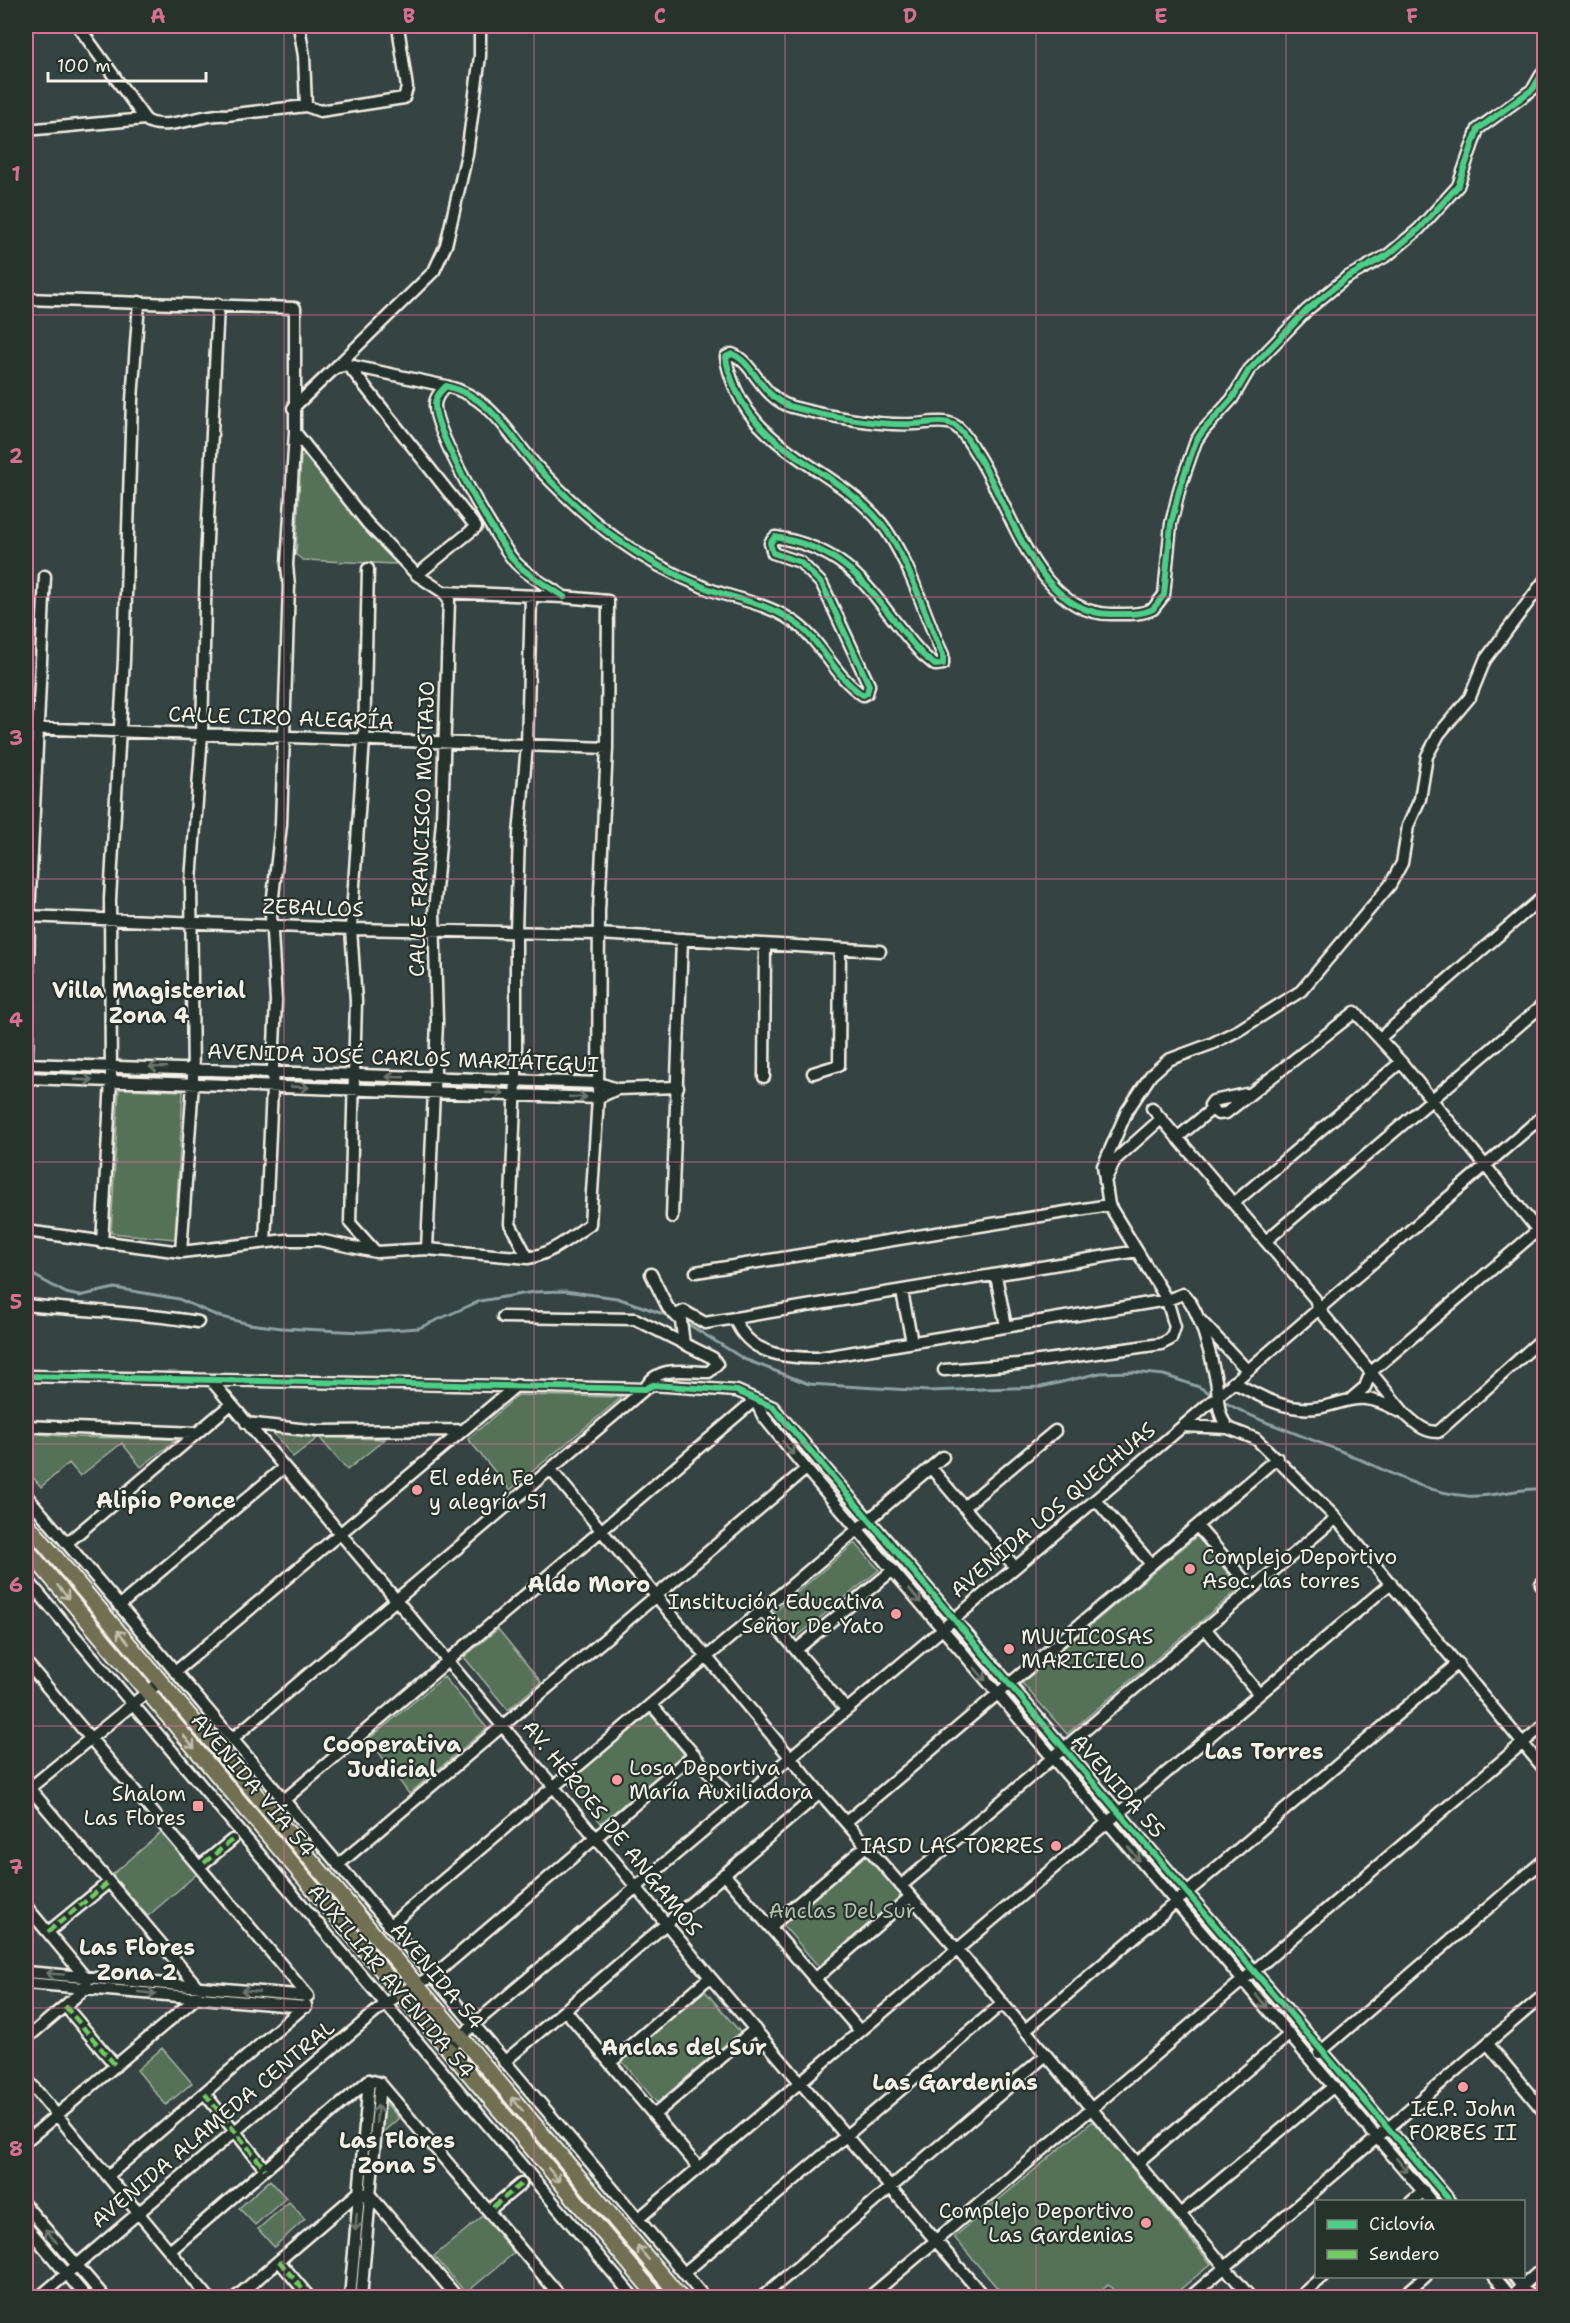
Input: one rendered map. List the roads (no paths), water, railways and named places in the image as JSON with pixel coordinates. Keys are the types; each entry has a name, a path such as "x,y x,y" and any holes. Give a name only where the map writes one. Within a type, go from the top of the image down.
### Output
{"main road":[{"path":"26,1522 161,1681"},
{"name":"AVENIDA VÍA 54","path":"26,1548 448,2050"},
{"name":"AVENIDA 54","path":"161,1681 681,2298"},
{"name":"AVENIDA 54","path":"448,2050 655,2296"}],"street":[{"path":"78,26 145,119"},
{"path":"299,26 304,56 306,106"},
{"path":"26,130 145,119 156,124 190,120 214,113 226,115 306,106 320,111 404,98 406,88 398,26"},
{"path":"293,408 434,271 446,245 467,154 480,56 480,26"},
{"path":"334,368 348,364 446,386 474,395 487,405 542,472 584,513 626,547 685,579 786,616 806,632 839,673 863,695 867,693 869,685 856,662 827,592 800,562 773,553 770,543 775,537 812,547 846,564 930,661 940,666 944,660 943,655 912,580 885,529 867,507 816,468 767,435 739,396 727,364 728,354 736,355 772,397 789,406 891,425 943,423 953,425 966,436 985,467 1033,562 1049,584 1068,600 1097,613 1146,612 1159,605 1164,595 1171,524 1188,462 1202,432 1232,399 1249,370 1307,310 1346,278 1388,255 1419,230 1458,186 1478,129 1533,89 1545,70"},
{"path":"26,299 295,308 293,408 295,432 287,565 289,586 281,824 272,926 276,1001 265,1242"},
{"path":"102,1243 111,1080 110,918 120,732 132,400 139,302"},
{"path":"181,1252 193,1083 194,990 190,922 202,734 206,562 218,304"},
{"path":"348,364 476,527 417,575"},
{"path":"446,386 435,401 434,409 445,437 473,493 517,564 564,597"},
{"path":"26,1231 181,1252 265,1242 319,1240 376,1252 427,1249 528,1258 538,1256 590,1224 599,1083 599,934 607,748 608,601 443,592 417,575 367,523 295,432"},
{"path":"368,569 364,739 351,929 356,1001 350,1223 376,1252"},
{"path":"26,1124 27,916 39,729 45,576"},
{"path":"944,1370 1018,1364 1168,1342 1175,1327 1167,1300 1109,1205 1103,1166 1108,1149 1127,1111 1151,1075 1168,1060 1211,1044 1239,1030 1301,991 1390,885 1402,863 1408,826 1420,799 1427,756 1439,734 1470,697 1485,660 1545,581"},
{"name":"CALLE FRANCISCO MOSTAJO","path":"427,1249 437,1022 433,931 445,743 449,599 443,592"},
{"path":"528,1258 510,1224 516,1094 516,932 519,835 526,746 531,596"},
{"name":"CALLE CIRO ALEGRÍA","path":"26,728 607,748"},
{"path":"1380,1038 1545,896"},
{"name":"ZEBALLOS","path":"27,916 351,929 599,934 756,943 765,946 880,951"},
{"path":"672,1217 682,939"},
{"path":"764,1077 765,946"},
{"path":"813,1073 839,1065 840,949"},
{"path":"1267,1240 1545,1004"},
{"path":"1177,1138 1212,1109 1211,1103 1216,1099 1252,1092 1353,1013 1358,1014 1542,1231 1371,1372 1365,1387 1352,1398"},
{"path":"1235,1202 1401,1062"},
{"name":"AVENIDA JOSÉ CARLOS MARIÁTEGUI","path":"27,1064 599,1083 617,1089"},
{"name":"AVENIDA JOSÉ CARLOS MARIÁTEGUI","path":"26,1078 598,1098 617,1089"},
{"path":"617,1089 678,1087"},
{"path":"1152,1108 1217,1186 1235,1202 1267,1240 1315,1299 1317,1308 1406,1415"},
{"name":"AVENIDA LOS QUECHUAS","path":"448,2050 462,2039 473,2025 1096,1500 1317,1308 1545,1115"},
{"path":"1105,1182 1114,1160 1161,1119"},
{"path":"696,1272 1109,1205"},
{"path":"684,1344 679,1318 680,1313 684,1311 705,1323 902,1292 1137,1251"},
{"path":"651,1274 668,1308 679,1318"},
{"path":"996,1276 1006,1326"},
{"path":"902,1292 912,1342"},
{"path":"735,1319 741,1335 748,1342 795,1358 818,1358 1167,1300 1183,1294 1194,1305 1216,1381 1216,1397 1221,1418 1228,1428"},
{"path":"26,1305 157,1315 198,1322"},
{"path":"1197,1316 1247,1370"},
{"path":"503,1317 635,1319 713,1358 717,1364 715,1369 709,1372 681,1370 662,1372 649,1381 645,1389"},
{"path":"1233,1382 1276,1402 1301,1408 1352,1398 1370,1397 1406,1415 1429,1432 1438,1432 1545,1337"},
{"path":"26,1376 645,1389"},
{"name":"AV. HÉROES DE ANGAMOS","path":"210,1380 502,1725 665,1924 892,2187 982,2296"},
{"path":"176,1672 517,1385"},
{"path":"231,1739 645,1389 653,1385 737,1391 755,1400 284,1800"},
{"name":"AVENIDA 55","path":"755,1400 763,1416 806,1469 1431,2200"},
{"name":"AVENIDA 55","path":"755,1400 773,1407 1323,2049 1449,2200"},
{"path":"67,1543 230,1405"},
{"path":"246,1423 317,1431 462,1431"},
{"path":"26,1426 197,1433"},
{"path":"1183,1426 1228,1428 1256,1439 1277,1458 1336,1518 1545,1769"},
{"path":"965,1506 1055,1431"},
{"path":"389,1926 943,1457"},
{"path":"846,1822 1277,1458"},
{"path":"119,1606 283,1468"},
{"path":"931,1468 1015,1567"},
{"path":"338,1865 653,1596 806,1469"},
{"path":"550,1470 653,1596 820,1793 1003,2003 1251,2298"},
{"path":"26,1495 705,2298"},
{"path":"1096,1500 1151,1564"},
{"path":"901,1886 1336,1518"},
{"path":"1197,1526 1252,1590"},
{"path":"796,1650 893,1570"},
{"name":"AUXILIAR AVENIDA 54","path":"26,1578 634,2298"},
{"path":"1545,1580 1540,1584 1545,1588"},
{"path":"638,2219 1391,1583"},
{"path":"762,1610 846,1709"},
{"path":"1205,1628 1258,1693"},
{"path":"26,1662 307,2002"},
{"path":"1025,2030 1174,1901 1458,1663"},
{"path":"26,2141 196,1998 197,1986 27,1788 161,1681"},
{"path":"651,1704 735,1803"},
{"path":"868,2298 1545,1725"},
{"name":"AVENIDA ALAMEDA CENTRAL","path":"38,2298 385,2004 416,1984 432,1977 694,1754"},
{"path":"504,2062 820,1793"},
{"path":"204,1863 232,1840"},
{"path":"770,1927 866,1846"},
{"path":"1311,2059 1545,1860"},
{"path":"724,1875 860,2031"},
{"path":"48,1932 109,1882"},
{"path":"815,1979 910,1897"},
{"path":"26,1906 86,1982"},
{"path":"26,1972 196,1998 307,2002"},
{"path":"610,2063 710,1977"},
{"path":"26,1983 86,1982 197,1986 307,2002"},
{"path":"26,2039 65,2006 86,1982"},
{"path":"1190,2298 1545,1995"},
{"path":"109,2175 205,2094 307,2002"},
{"path":"684,2273 1003,2003"},
{"path":"65,2006 116,2066"},
{"path":"565,2010 699,2168"},
{"path":"654,2115 754,2029"},
{"path":"1137,2163 1290,2034"},
{"path":"1488,2044 1543,2105"},
{"path":"761,2298 1046,2055"},
{"path":"26,2078 140,2212 209,2298"},
{"path":"171,2250 265,2169 374,2082"},
{"path":"350,2298 358,2193 374,2082"},
{"path":"361,2298 370,2195 374,2082"},
{"path":"374,2082 562,2298"},
{"path":"1180,2214 1334,2086"},
{"path":"205,2094 265,2169"},
{"path":"493,2207 521,2184"},
{"path":"1413,2200 1424,2191"},
{"path":"358,2193 370,2195 458,2298"},
{"path":"235,2298 358,2193"},
{"path":"26,2206 105,2298"},
{"path":"26,2226 87,2298"},
{"path":"26,2245 35,2237"},
{"path":"279,2261 310,2298"},
{"path":"1495,2278 1511,2297 1545,2267"},
{"path":"1298,2298 1322,2278"},
{"path":"1401,2298 1425,2278"},
{"path":"1515,2278 1531,2298"}],"waterway":[{"path":"26,1271 66,1293 79,1296 115,1288 179,1299 218,1316 249,1324 282,1328 361,1332 419,1328 480,1301 534,1292 565,1291 617,1298 672,1317"},
{"path":"683,1321 744,1359 809,1384 928,1391 1041,1387 1100,1373 1132,1372 1164,1375 1199,1387 1213,1395"},
{"path":"1221,1400 1266,1422 1433,1490 1477,1496 1544,1489"}],"place":[{"name":"El edén Fe y alegría 51","path":"417,1490"},
{"name":"Complejo Deportivo Asoc. las torres","path":"1190,1569"},
{"name":"Institución Educativa Señor De Yato","path":"896,1614"},
{"name":"MULTICOSAS MARICIELO","path":"1009,1649"},
{"name":"Losa Deportiva María Auxiliadora","path":"617,1780"},
{"name":"Shalom Las Flores","path":"198,1806"},
{"name":"IASD LAS TORRES","path":"1056,1846"},
{"name":"I.E.P. John FORBES II","path":"1463,2087"},
{"name":"Complejo Deportivo Las Gardenias","path":"1146,2223"}],"district":[{"name":"Villa Magisterial Zona 4","path":"149,1002"},
{"name":"Alipio Ponce","path":"166,1500"},
{"name":"Aldo Moro","path":"589,1584"},
{"name":"Las Torres","path":"1264,1751"},
{"name":"Cooperativa Judicial","path":"392,1757"},
{"name":"Las Flores Zona 2","path":"137,1960"},
{"name":"Anclas del Sur","path":"684,2047"},
{"name":"Las Gardenias","path":"955,2082"},
{"name":"Las Flores Zona 5","path":"397,2152"}],"park label":[{"name":"Anclas Del Sur","path":"842,1911"}]}
